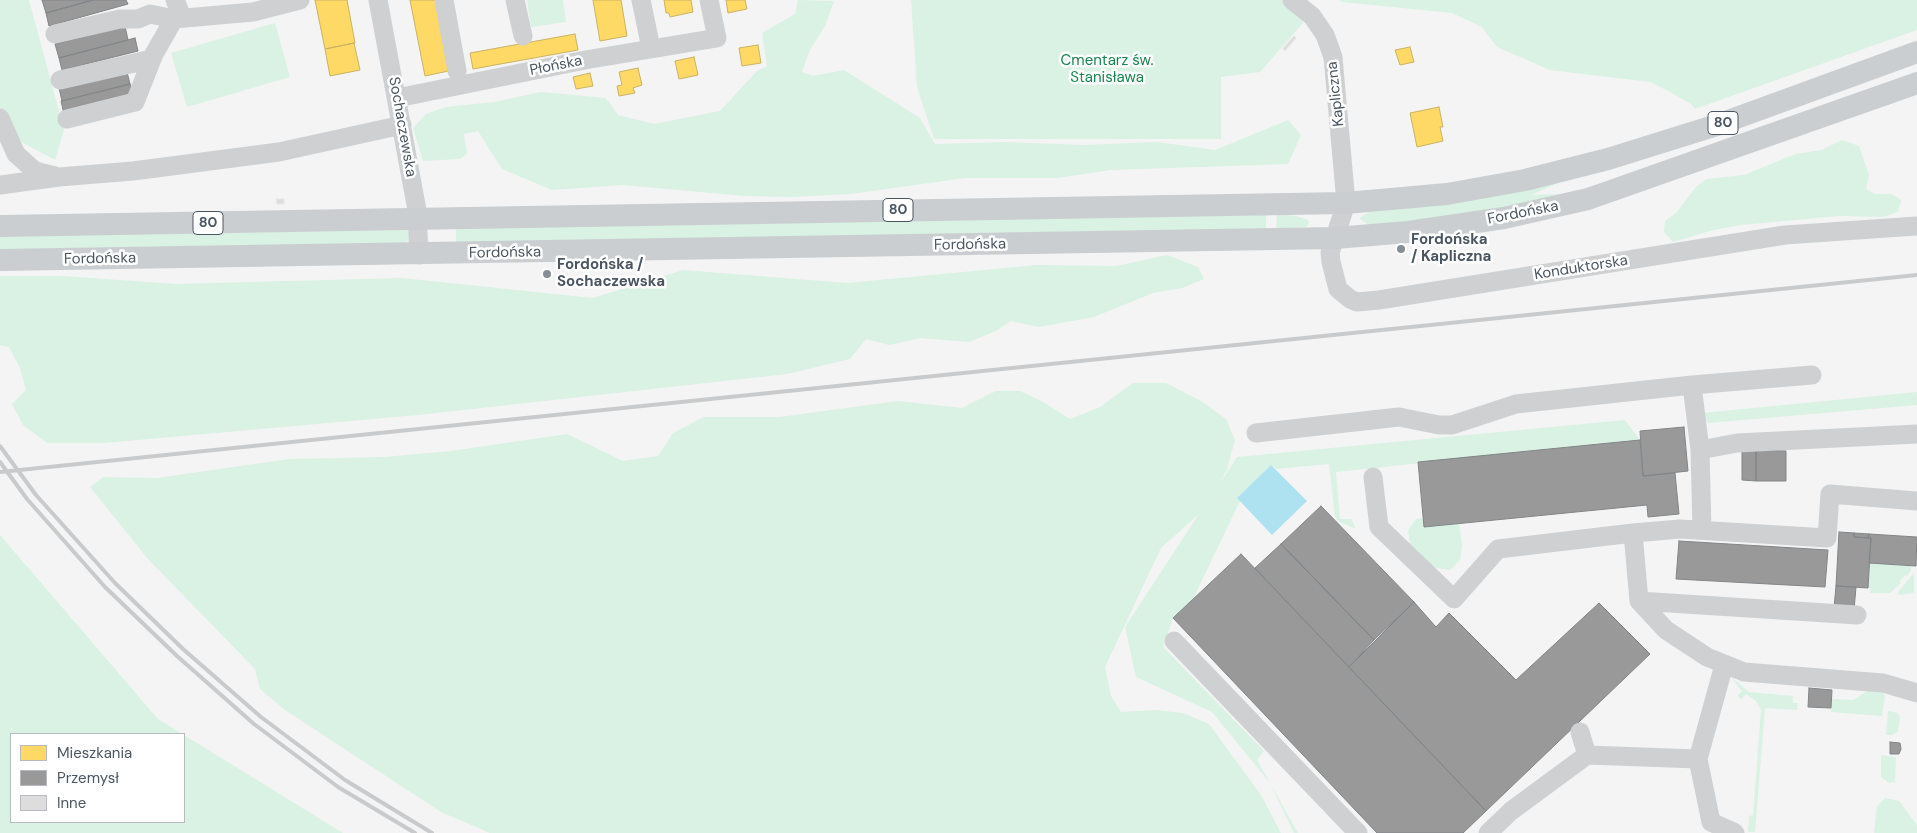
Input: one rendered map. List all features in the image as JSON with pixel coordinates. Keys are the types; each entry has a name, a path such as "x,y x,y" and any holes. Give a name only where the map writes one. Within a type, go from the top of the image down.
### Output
{"main road":[{"name":"80","path":"0,226 1346,203 1447,194 1526,180 1608,159 1717,125 1917,52"},
{"name":"Fordońska","path":"0,260 419,255 1335,238 1463,224 1588,199 1917,82"}],"street":[{"path":"55,34 120,19 138,19 148,7 177,12 253,12 300,0"},
{"name":"Sochaczewska","path":"378,0 402,125 417,219 419,255"},
{"path":"444,0 457,70"},
{"path":"515,0 523,36"},
{"path":"641,0 651,48"},
{"name":"Płońska","path":"397,98 651,48 717,38 709,0"},
{"name":"Kapliczna","path":"1292,0 1312,16 1325,35 1332,57 1346,203"},
{"path":"67,119 135,102 152,59 177,12"},
{"path":"60,80 152,59"},
{"path":"0,118 16,154 35,171 59,177"},
{"path":"0,185 59,177 133,171 279,152 402,125"},
{"name":"Konduktorska","path":"1346,203 1330,253 1331,262 1338,289 1350,300 1366,302 1768,237 1818,231 1917,226"},
{"path":"1256,432 1399,417 1439,425 1452,425 1516,404 1692,385 1812,375"},
{"path":"1692,385 1700,450 1702,530"},
{"path":"1700,450 1737,443 1917,434"},
{"path":"1373,477 1379,527 1454,598 1498,549 1680,529 1827,538 1830,494 1917,501"},
{"path":"1633,533 1639,602 1666,630 1692,648 1724,665 1744,672 1883,682 1917,693"},
{"path":"1639,602 1858,615"},
{"path":"1174,641 1358,833"},
{"path":"1724,665 1698,759 1711,822 1735,833"},
{"path":"1580,732 1586,755"},
{"path":"1488,833 1511,811 1586,755 1698,759"}],"green space":[{"path":"0,0 29,0 64,130 55,160 23,143 3,123 0,113"},
{"path":"527,0 563,0 566,22 531,27"},
{"path":"798,0 834,1 825,26 810,50 802,72 813,76 844,70 920,118 935,144 1007,142 1082,145 1157,142 1215,150 1288,120 1301,135 1288,164 1111,170 1057,178 965,178 851,194 792,197 745,196 623,185 552,190 502,169 478,131 464,134 467,154 460,159 423,161 413,128 426,114 446,107 494,102 541,92 606,98 618,115 654,124 720,111 757,71 767,66 762,33 795,14"},
{"name":"Cmentarz św. Stanisława","path":"911,0 1282,0 1301,15 1303,23 1260,72 1221,77 1221,139 934,139 917,87"},
{"path":"1339,0 1917,0 1917,30 1695,109 1691,104 1650,82 1550,70 1497,47 1482,27 1452,13 1342,2"},
{"path":"275,23 290,77 187,107 171,53"},
{"path":"1842,140 1859,146 1869,175 1866,189 1875,194 1891,194 1899,198 1901,201 1898,212 1883,217 1839,216 1741,225 1714,230 1673,242 1664,232 1665,221 1676,213 1696,187 1706,179 1744,175 1795,154 1822,150"},
{"path":"1558,183 1531,195 1564,194 1533,203 1381,225 1367,224 1359,218 1373,210"},
{"path":"1266,214 1266,232 456,244 456,227"},
{"path":"1277,214 1296,216 1308,220 1309,223 1306,227 1276,229"},
{"path":"410,230 410,240 404,243 0,252 0,236"},
{"path":"1167,255 1198,267 1204,279 1182,288 1153,293 1094,317 1039,327 1011,321 996,331 969,342 920,338 889,345 866,339 850,359 787,374 418,415 104,443 47,443 23,425 12,404 26,390 20,368 9,347 0,345 0,276 63,276 176,284 402,278 593,298 683,270 847,283 1037,265 1116,266"},
{"path":"1133,383 1166,383 1201,401 1226,419 1235,440 1227,469 1220,483 1237,457 1625,420 1640,440 1336,472 1340,519 1351,519 1356,529 1338,521 1335,516 1329,464 1276,469 1271,465 1237,498 1240,501 1193,599 1173,618 1163,647 1264,751 1257,760 1270,783 1212,712 1136,677 1125,627 1199,514 1161,548 1105,667 1111,696 1121,712 1156,710 1183,713 1209,724 1261,795 1281,833 490,833 441,812 285,710 260,689 255,669 148,559 90,487 103,477 157,478 289,459 384,457 451,451 567,434 623,461 658,456 673,433 704,417 779,417 898,401 962,408 996,391 1020,391 1043,402 1070,419 1100,407"},
{"path":"1917,392 1917,405 1708,423 1702,413"},
{"path":"1423,518 1424,527 1459,523 1462,546 1460,560 1450,570 1435,568 1410,546 1408,530 1416,519"},
{"path":"0,535 158,719 180,733 10,733 10,823 185,823 185,736 343,833 0,833"},
{"path":"1869,563 1911,566 1911,571 1907,576 1905,575 1900,581 1901,583 1890,593 1870,593 1870,588 1868,588"},
{"path":"1914,573 1914,593 1899,595 1898,592"},
{"path":"1730,676 1749,692 1793,696 1793,703 1798,703 1797,710 1765,708 1755,832 1748,832 1749,816 1753,815 1761,710 1756,701 1746,694 1742,699 1739,698 1738,695 1742,691"},
{"path":"1869,690 1881,691 1885,695 1882,716 1831,712 1832,699 1853,700"},
{"path":"1888,711 1898,713 1900,718 1898,732 1892,735 1886,735"},
{"path":"1881,755 1896,757 1895,782 1889,783 1881,777"},
{"path":"1270,784 1298,833 1294,833"},
{"path":"1885,798 1899,801 1917,825 1917,833 1874,833 1877,806"}],"water":[{"path":"1271,465 1307,501 1272,535 1237,498"}],"building: Mieszkania":[{"path":"315,0 347,0 355,43 325,49"},
{"path":"410,0 439,0 453,70 425,76"},
{"path":"593,0 621,0 627,36 600,41"},
{"path":"664,0 691,0 693,12 670,17 669,13 666,13"},
{"path":"726,0 745,0 747,9 728,13"},
{"path":"575,34 578,50 473,69 470,53"},
{"path":"354,43 360,70 330,76 325,49"},
{"path":"758,45 761,63 742,66 739,48"},
{"path":"1410,47 1414,62 1400,65 1395,50"},
{"path":"694,57 698,75 679,79 675,61"},
{"path":"638,68 642,85 633,88 635,93 619,96 617,86 622,85 619,72"},
{"path":"590,73 593,86 576,89 573,77"},
{"path":"1439,107 1443,127 1440,127 1443,141 1417,147 1410,113"}],"building: Przemysł":[{"path":"42,0 93,0 46,13"},
{"path":"93,0 126,0 128,4 49,26 46,13"},
{"path":"125,26 128,40 59,58 55,44"},
{"path":"135,38 138,51 62,70 59,58"},
{"path":"127,72 130,84 62,101 59,88"},
{"path":"130,84 133,97 64,114 61,101"},
{"path":"1684,427 1688,471 1643,476 1640,431"},
{"path":"1640,440 1643,476 1675,473 1679,514 1648,517 1647,505 1424,527 1418,462"},
{"path":"1742,450 1756,450 1756,481 1742,480"},
{"path":"1756,450 1786,451 1786,481 1756,481"},
{"path":"1321,506 1414,602 1374,640 1281,544"},
{"path":"1839,532 1854,533 1854,537 1871,538 1868,588 1836,586"},
{"path":"1854,533 1869,534 1868,538 1854,537"},
{"path":"1869,534 1917,537 1916,566 1869,563 1871,538 1868,538"},
{"path":"1679,541 1828,550 1825,587 1676,579"},
{"path":"1281,544 1374,640 1349,667 1255,568"},
{"path":"1241,554 1486,811 1463,833 1377,833 1173,618"},
{"path":"1836,586 1856,587 1854,610 1834,608"},
{"path":"1414,602 1436,627 1449,613 1516,680 1599,603 1650,654 1486,811 1349,667"},
{"path":"1809,688 1832,690 1831,708 1808,707"},
{"path":"1890,742 1900,743 1901,749 1899,754 1890,754"}],"building: Inne":[{"path":"1294,36 1296,38 1285,51 1283,48"},
{"path":"276,199 284,199 284,204 277,204"}],"railway":[{"path":"0,472 1917,275"},
{"path":"0,446 36,495 115,583 183,649 261,717 345,780 432,833"},
{"path":"0,462 27,499 105,587 177,656 254,724 338,787 415,833"}],"place":[{"name":"Fordońska / Kapliczna","path":"1401,249"},
{"name":"Fordońska / Sochaczewska","path":"547,274"}]}
